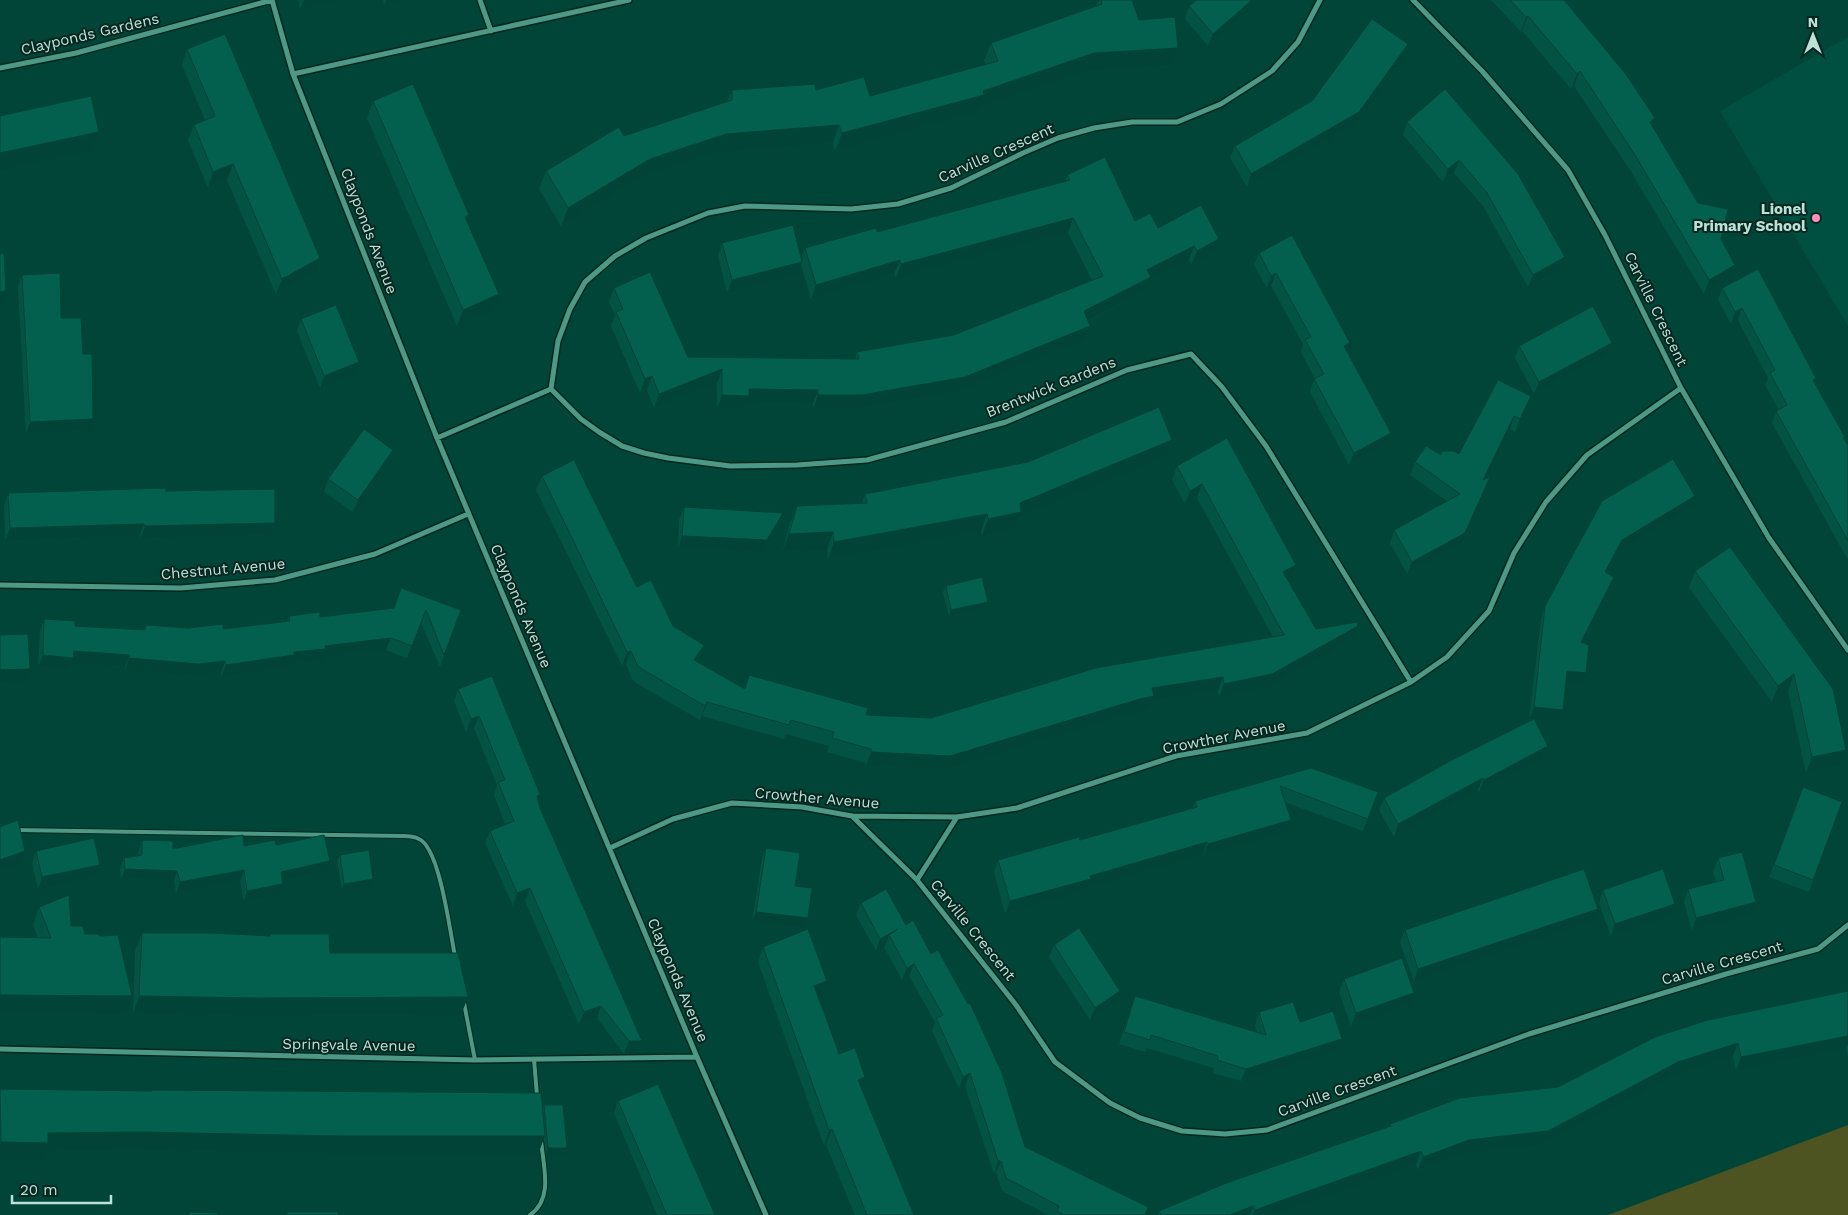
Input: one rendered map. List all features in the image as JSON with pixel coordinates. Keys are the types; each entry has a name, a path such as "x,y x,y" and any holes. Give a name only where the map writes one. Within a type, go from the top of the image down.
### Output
{"street":[{"name":"Clayponds Gardens","path":"0,68 76,53 272,0"},
{"name":"Clayponds Avenue","path":"272,0 293,74 437,438 697,1057 766,1215"},
{"path":"480,0 491,31"},
{"path":"293,74 629,0"},
{"name":"Carville Crescent","path":"550,389 558,341 570,309 584,282 615,256 646,238 708,213 745,206 851,209 898,204 951,188 1022,152 1058,138 1094,128 1132,122 1177,122 1221,104 1272,71 1298,42 1320,0"},
{"name":"Carville Crescent","path":"1413,0 1482,71 1568,170 1605,235 1681,388 1769,538 1848,650"},
{"name":"Brentwick Gardens","path":"550,389 581,419 599,432 622,446 644,453 730,466 797,465 867,460 1006,422 1126,370 1191,354 1222,387 1266,446 1411,682"},
{"name":"Crowther Avenue","path":"610,848 673,819 732,802 802,807 852,816 957,817 1017,808 1176,756 1307,733 1411,682 1447,657 1489,611 1514,553 1546,502 1587,455 1681,388"},
{"path":"437,438 550,389"},
{"name":"Chestnut Avenue","path":"0,585 181,588 274,580 376,554 468,514"},
{"name":"Carville Crescent","path":"852,816 917,880 1016,1005 1055,1062 1110,1103 1140,1118 1182,1131 1225,1134 1267,1130 1529,1034 1726,974 1818,949 1848,925"},
{"name":"Carville Crescent","path":"917,880 957,817"},
{"name":"Springvale Avenue","path":"0,1049 475,1060 697,1057"}],"lane":[{"path":"10,829 404,836 420,839 430,849 437,864 456,962"},
{"path":"464,1001 475,1060"},
{"path":"534,1059 538,1105"},
{"path":"530,1215 541,1204 545,1190 540,1133"}],"shaded area":[{"name":"Lionel Primary School","path":"1848,37 1848,326 1720,111"},
{"path":"1848,1125 1848,1215 1608,1215"}],"building":[{"path":"1101,0 1132,0 1139,20 1175,17 1178,48 1094,53 983,91 984,95 842,133 839,125 726,134 650,159 568,208 546,171 619,127 624,136 732,100 732,90 815,84 816,90 864,77 870,96 998,61 991,43 1102,4"},
{"path":"1197,0 1252,0 1213,34 1189,6"},
{"path":"1510,0 1564,0 1625,73 1655,118 1650,122 1698,203 1728,209 1721,239 1735,265 1709,280 1635,155 1580,71 1577,74 1528,16 1526,17"},
{"path":"1372,19 1408,44 1359,112 1251,174 1235,146 1312,101"},
{"path":"225,34 320,258 282,279 233,164 213,172 194,125 215,116 187,49"},
{"path":"413,84 469,215 465,217 499,294 463,310 373,101"},
{"path":"1445,89 1518,174 1565,257 1533,275 1487,193 1459,160 1448,169 1407,122"},
{"path":"91,96 99,132 0,153 0,116"},
{"path":"1105,157 1135,221 1150,213 1158,228 1201,205 1219,239 1197,251 1194,246 1147,270 1151,277 1084,311 1090,326 965,377 862,395 818,395 818,390 749,389 749,396 722,395 722,369 659,394 652,376 645,379 616,312 623,309 614,288 650,272 688,357 859,359 857,352 954,335 1103,276 1073,218 901,264 900,260 816,285 805,248 876,228 877,232 1070,180 1067,175"},
{"path":"793,225 802,262 732,280 722,243"},
{"path":"1292,235 1350,343 1344,346 1391,433 1354,453 1314,379 1324,374 1305,340 1311,337 1276,273 1271,276 1259,253"},
{"path":"4,253 6,291 0,292 0,254"},
{"path":"1758,269 1816,378 1813,380 1848,445 1848,541 1776,411 1787,405 1770,373 1775,370 1742,308 1735,312 1722,288"},
{"path":"60,273 61,318 81,318 83,354 92,354 93,419 30,422 22,275"},
{"path":"336,305 359,362 324,376 301,319"},
{"path":"1593,306 1612,343 1539,382 1519,346"},
{"path":"1498,380 1531,396 1520,419 1514,416 1483,480 1490,477 1465,533 1412,562 1394,530 1460,494 1415,462 1426,446 1441,455 1442,451 1453,451 1459,454"},
{"path":"1159,407 1172,440 1020,503 1021,512 988,519 987,514 834,542 833,532 789,534 797,506 867,503 865,494 1028,462"},
{"path":"364,429 393,450 358,500 328,479"},
{"path":"1227,438 1296,565 1283,572 1316,629 1357,622 1358,626 1272,674 1224,684 1223,677 1152,688 1154,696 950,756 871,752 871,749 832,738 834,732 791,720 789,725 707,702 705,706 642,669 637,665 631,651 627,652 542,476 574,460 637,587 651,580 673,626 704,645 694,660 745,689 749,675 868,708 866,715 931,718 1096,668 1284,635 1202,484 1190,491 1177,466"},
{"path":"1673,459 1695,496 1622,540 1605,572 1614,577 1581,642 1589,645 1586,673 1567,671 1563,710 1534,707 1545,606 1602,501"},
{"path":"166,488 166,491 275,489 275,523 10,528 8,493"},
{"path":"684,507 783,513 767,540 682,536"},
{"path":"1730,547 1833,689 1846,750 1812,757 1794,674 1778,686 1695,571"},
{"path":"982,577 988,602 951,610 946,586"},
{"path":"401,588 461,610 444,655 426,610 412,646 391,638 325,646 326,649 294,652 294,655 226,665 225,661 198,664 129,658 130,655 74,651 73,658 43,655 44,619 75,621 75,626 145,630 146,625 188,628 223,624 223,629 290,621 289,616 320,612 320,617 394,608"},
{"path":"28,634 30,669 0,670 0,635"},
{"path":"492,676 540,794 537,796 540,808 642,1041 629,1041 601,1006 584,1012 530,888 517,893 490,831 514,821 498,782 505,780 479,716 471,719 458,689"},
{"path":"1534,719 1548,746 1484,780 1483,778 1398,824 1384,798 1448,762"},
{"path":"1311,768 1378,792 1368,819 1280,786 1291,820 1208,844 1207,842 1090,876 1091,879 1010,901 998,860 1079,837 1080,840 1197,807 1195,801"},
{"path":"1803,787 1842,802 1813,880 1774,865"},
{"path":"18,820 25,851 0,860 0,827"},
{"path":"243,835 244,846 275,840 276,845 324,835 330,861 281,872 283,884 247,891 244,870 180,882 177,871 125,869 124,858 142,855 142,840 173,841 173,849"},
{"path":"94,838 100,865 42,877 36,851"},
{"path":"766,848 800,853 795,886 812,888 808,918 756,912"},
{"path":"369,850 373,879 344,884 340,855"},
{"path":"1742,852 1756,902 1696,918 1688,889 1724,880 1718,858"},
{"path":"1584,869 1598,909 1418,969 1405,930"},
{"path":"1663,869 1675,904 1615,924 1603,890"},
{"path":"886,889 906,925 913,920 931,954 938,950 968,1004 970,1003 1002,1073 1025,1147 1148,1207 1145,1215 1064,1215 1057,1211 1059,1206 1006,1178 1001,1161 998,1161 970,1073 963,1077 936,1018 943,1015 914,964 907,968 889,935 898,929 880,939 861,903"},
{"path":"69,895 71,926 83,926 85,934 98,934 100,936 118,935 132,996 0,995 0,937 51,938 39,907"},
{"path":"1079,928 1120,991 1095,1008 1054,945"},
{"path":"808,929 827,981 814,986 839,1054 855,1048 865,1077 858,1080 914,1215 867,1215 832,1129 829,1130 763,947"},
{"path":"142,933 213,933 270,936 270,934 329,934 330,953 458,953 468,997 256,998 139,996"},
{"path":"1402,958 1414,993 1356,1013 1344,979"},
{"path":"1848,991 1848,1036 1741,1057 1738,1043 1678,1062 1548,1131 1469,1140 1423,1157 1421,1151 1255,1210 1253,1206 1230,1215 1161,1215 1159,1211 1229,1182 1391,1126 1390,1124 1460,1098 1558,1087 1655,1037 1708,1020"},
{"path":"1135,996 1266,1035 1259,1012 1293,1002 1300,1022 1333,1011 1342,1039 1246,1069 1217,1060 1218,1056 1151,1035 1150,1040 1124,1032"},
{"path":"658,1084 715,1215 667,1215 618,1101"},
{"path":"0,1089 541,1093 545,1136 341,1136 138,1132 48,1133 48,1143 1,1142"},
{"path":"544,1105 563,1105 567,1148 548,1148"},
{"path":"189,1212 218,1213 218,1215 189,1215"},
{"path":"287,1212 338,1212 338,1215 287,1215"}],"place":[{"name":"Lionel Primary School","path":"1816,218"}]}
